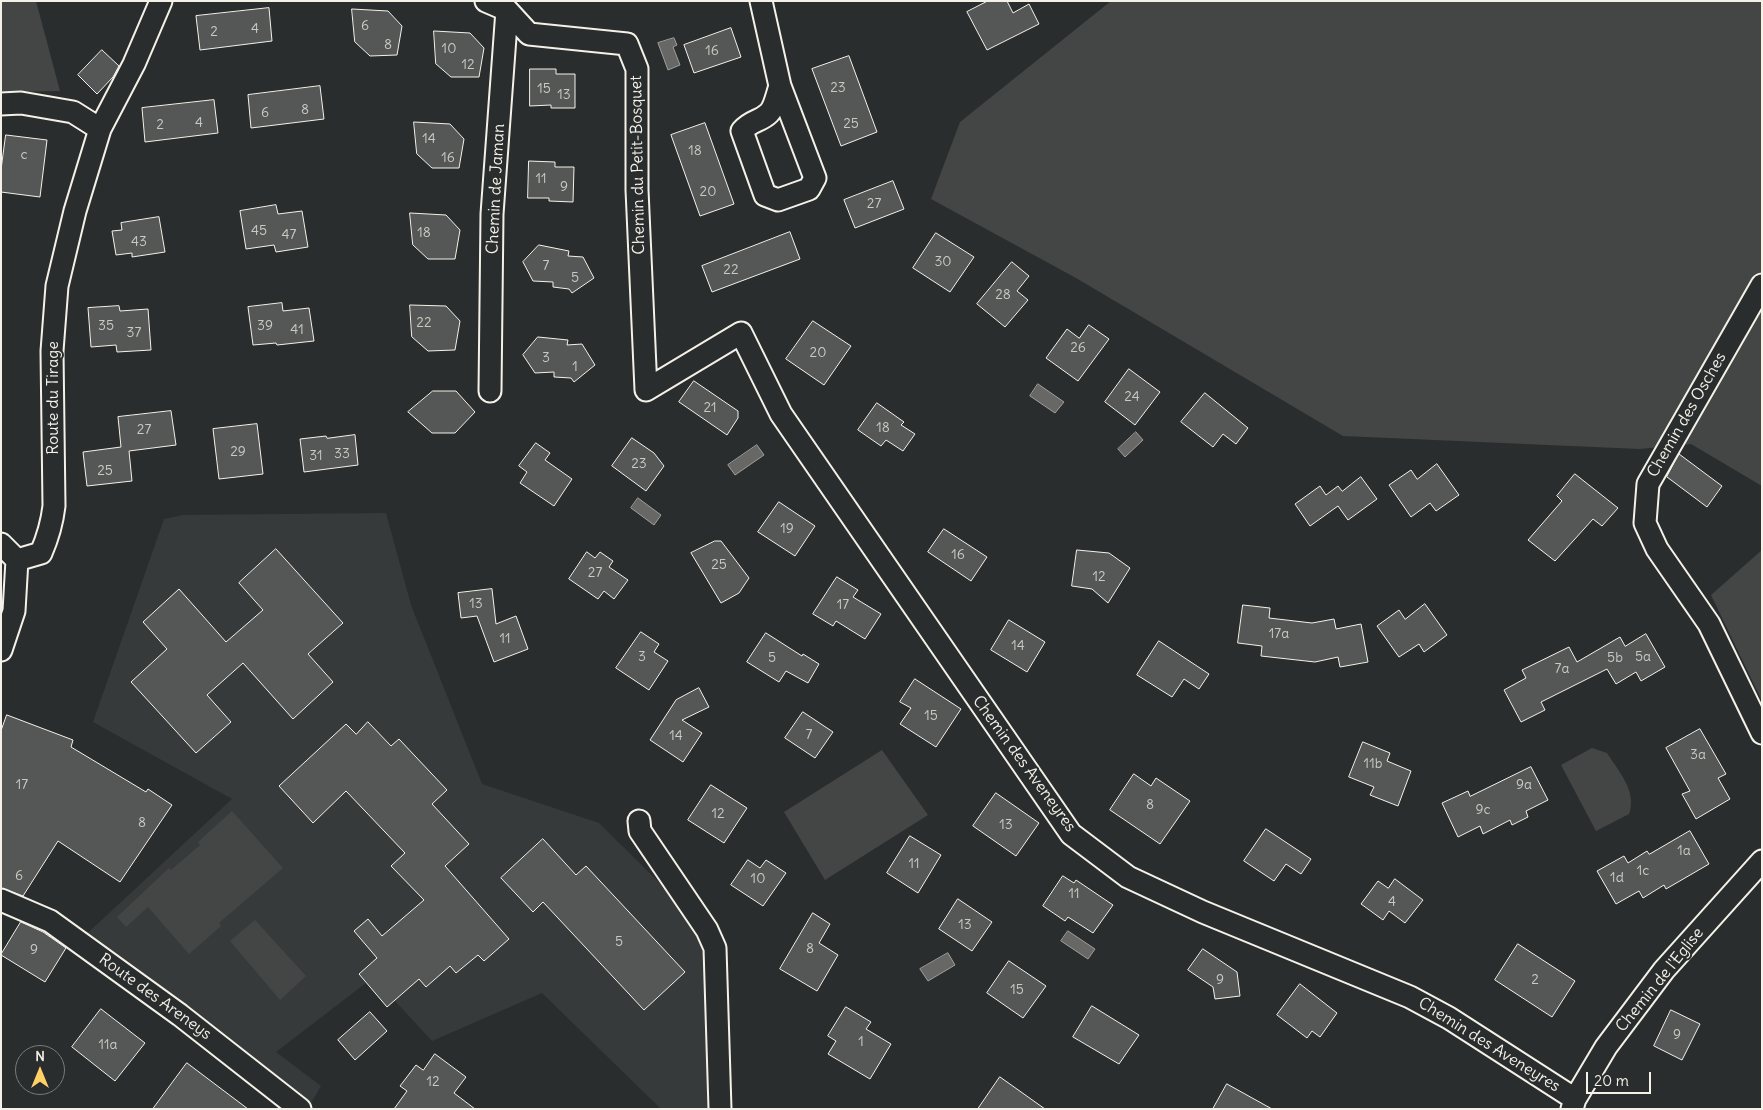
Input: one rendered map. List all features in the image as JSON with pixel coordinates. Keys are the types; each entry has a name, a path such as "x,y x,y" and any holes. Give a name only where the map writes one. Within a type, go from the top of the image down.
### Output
{"street":[{"path":"1,104 21,103 73,112 100,129 134,64 161,1"},
{"path":"486,1 507,10"},
{"path":"761,1 780,86 815,178 809,188 778,200 765,195 742,131 748,123 760,120 770,112 780,86"},
{"name":"Chemin du Petit-Bosquet","path":"507,10 529,34 627,44 637,69 637,190 646,390"},
{"name":"Chemin de Jaman","path":"490,390 492,214 507,10"},
{"name":"Route du Tirage","path":"17,560 41,554 50,533 54,496 52,352 57,286 75,211 100,129"},
{"name":"Chemin des Osches","path":"1762,285 1648,484 1645,523 1657,549 1709,624 1762,733"},
{"name":"Chemin des Aveneyres","path":"646,390 741,333 781,414 926,626 1072,834 1128,877 1203,912 1410,997 1449,1018 1574,1104"},
{"path":"1,544 17,560 14,612 1,650"},
{"path":"639,821 640,831 706,930 715,948 720,1109"},
{"name":"Chemin de l'Eglise","path":"1574,1104 1606,1047 1664,970 1761,860"},
{"name":"Route des Areneys","path":"1,900 50,920 180,1015 300,1109"}],"shaded area":[{"path":"1,1 36,1 60,91 1,92"},
{"path":"1111,1 1762,1 1762,486 1691,444 1640,449 1343,436 1076,278 931,199 960,122"},
{"path":"674,38 677,45 673,47 680,65 668,70 658,43"},
{"path":"1038,384 1064,402 1055,413 1030,396"},
{"path":"1136,432 1143,440 1125,457 1118,449"},
{"path":"757,445 764,455 735,475 728,465"},
{"path":"638,498 661,515 654,525 631,508"},
{"path":"386,513 411,605 482,784 599,823 693,916 707,948 720,1109 661,1109 542,993 432,1041 395,1001 387,1007 366,983 276,1052 321,1086 305,1109 79,941 232,799 93,722 164,519 183,515"},
{"path":"1762,550 1762,701 1711,595"},
{"path":"1592,748 1607,753 1626,782 1631,797 1629,814 1596,831 1561,765"},
{"path":"882,750 928,815 825,880 784,812"},
{"path":"232,811 283,868 219,923 221,926 189,954 148,907 126,927 117,917 169,868 171,870 200,845 198,842"},
{"path":"255,920 306,976 280,1000 230,941"},
{"path":"1068,931 1095,949 1088,959 1061,941"},
{"path":"948,953 955,965 928,981 920,969"}],"building":[{"path":"988,1 1007,1 1013,13 1029,4 1039,24 987,50 967,12"},
{"path":"269,8 272,41 200,50 196,16"},
{"path":"352,9 388,11 402,26 397,55 370,56 355,42"},
{"path":"731,28 741,57 694,73 684,45"},
{"path":"434,31 470,33 484,48 479,77 451,77 436,64"},
{"path":"102,50 119,66 113,77 97,94 78,75"},
{"path":"849,56 877,132 841,146 812,69"},
{"path":"530,69 556,69 556,74 575,74 575,108 551,108 551,105 530,106"},
{"path":"320,86 324,119 251,128 248,95"},
{"path":"214,100 218,133 145,142 142,108"},
{"path":"414,122 450,124 464,139 459,168 432,168 417,154"},
{"path":"705,123 734,204 700,216 671,135"},
{"path":"6,135 47,140 40,197 1,192 1,170"},
{"path":"529,161 555,162 555,167 574,167 573,202 549,201 549,198 528,198"},
{"path":"893,181 904,209 855,228 844,200"},
{"path":"276,205 278,214 302,211 308,247 276,252 274,245 246,249 240,211"},
{"path":"410,213 446,215 460,230 455,259 428,259 413,245"},
{"path":"159,217 165,252 132,257 132,253 116,255 112,231 122,230 121,223"},
{"path":"790,232 800,259 712,292 702,266"},
{"path":"936,233 974,257 950,292 913,268"},
{"path":"539,245 569,251 568,256 583,257 594,278 572,293 569,289 553,287 553,282 533,281 523,262"},
{"path":"1012,262 1029,276 1017,291 1028,300 1005,327 977,304"},
{"path":"282,303 283,311 309,308 314,341 277,345 276,343 253,345 248,307"},
{"path":"410,305 446,306 460,321 455,350 428,351 412,337"},
{"path":"119,306 120,311 148,309 151,350 117,352 116,345 91,347 88,308"},
{"path":"813,321 851,346 824,385 786,359"},
{"path":"1089,325 1109,339 1078,381 1046,358 1067,329 1079,338"},
{"path":"538,337 568,340 567,345 582,344 595,365 574,382 571,378 554,377 554,372 535,373 523,355"},
{"path":"1129,369 1160,392 1135,425 1105,402"},
{"path":"694,381 738,411 738,418 727,435 679,402"},
{"path":"433,391 456,391 475,412 455,433 432,433 408,412"},
{"path":"1205,393 1248,428 1236,444 1223,434 1213,447 1181,422"},
{"path":"877,403 904,422 901,425 915,434 903,451 886,440 881,446 858,430"},
{"path":"171,411 176,445 129,451 132,481 87,486 83,452 121,447 118,417"},
{"path":"257,424 263,474 219,479 213,429"},
{"path":"355,435 358,465 304,472 300,439"},
{"path":"632,438 654,453 664,466 646,491 612,466"},
{"path":"536,443 550,453 545,460 572,479 554,506 520,483 527,472 519,466"},
{"path":"1679,454 1722,486 1707,507 1667,477"},
{"path":"1437,464 1459,495 1436,511 1430,503 1411,517 1389,485 1411,470 1417,479"},
{"path":"1575,474 1618,508 1602,526 1593,519 1555,561 1528,540 1562,501 1557,496"},
{"path":"1361,477 1377,499 1348,520 1338,506 1310,526 1295,504 1320,486 1326,495 1338,486 1342,491"},
{"path":"779,502 815,526 795,556 758,532"},
{"path":"944,529 987,557 971,581 928,552"},
{"path":"715,541 721,541 749,578 739,593 721,603 691,553"},
{"path":"276,549 343,623 308,654 333,682 293,719 243,663 207,695 231,722 196,753 131,682 167,649 143,622 179,589 226,642 263,610 239,583"},
{"path":"1077,550 1109,553 1130,568 1108,603 1092,589 1072,586"},
{"path":"587,552 595,558 600,552 613,561 609,567 628,580 614,599 604,591 598,599 569,579"},
{"path":"837,577 858,590 853,597 881,614 865,639 836,621 833,626 813,614"},
{"path":"492,589 496,624 516,616 528,649 494,662 477,616 461,618 458,593"},
{"path":"1425,604 1447,635 1424,652 1419,644 1399,657 1377,626 1399,610 1405,619"},
{"path":"1243,605 1270,608 1269,618 1312,623 1334,619 1336,629 1361,624 1368,662 1340,667 1338,657 1315,662 1261,656 1262,646 1238,643"},
{"path":"1009,620 1045,642 1027,672 991,650"},
{"path":"641,632 659,644 654,652 668,661 649,690 616,668"},
{"path":"766,633 802,656 803,654 819,664 808,683 786,671 779,682 747,662"},
{"path":"1646,634 1665,667 1641,681 1636,672 1616,684 1607,669 1541,702 1545,710 1521,722 1504,690 1526,678 1522,670 1569,647 1577,662 1620,637 1625,646"},
{"path":"1159,641 1209,674 1199,689 1184,679 1172,697 1137,675"},
{"path":"915,679 961,709 936,747 900,724 911,708 900,702"},
{"path":"699,688 709,707 682,720 702,733 683,762 650,740 676,700"},
{"path":"803,712 833,732 815,758 785,738"},
{"path":"7,715 73,740 71,747 146,792 148,789 172,805 120,882 58,841 23,896 1,888 1,731"},
{"path":"368,722 391,746 399,739 447,790 432,804 469,844 445,866 509,939 484,961 478,955 456,973 450,966 426,987 419,979 387,1007 359,974 377,958 354,931 368,919 382,936 424,900 391,866 405,853 346,791 313,823 279,786 346,724 356,734"},
{"path":"1700,729 1726,774 1718,778 1730,799 1696,819 1682,794 1690,791 1666,748"},
{"path":"1363,742 1390,753 1387,761 1411,771 1398,806 1370,795 1374,787 1349,777"},
{"path":"1531,767 1548,800 1526,811 1528,817 1512,825 1510,820 1483,834 1480,826 1458,837 1442,803 1468,791 1470,796"},
{"path":"1134,774 1151,786 1156,778 1190,801 1160,844 1110,810"},
{"path":"711,785 747,808 724,843 688,820"},
{"path":"996,793 1039,823 1016,856 973,826"},
{"path":"1266,829 1311,859 1301,874 1286,864 1274,881 1244,861"},
{"path":"1690,831 1709,864 1666,889 1664,885 1643,898 1639,891 1616,904 1597,871 1624,856 1628,863 1647,851 1649,854"},
{"path":"910,836 941,855 918,893 887,873"},
{"path":"543,839 576,875 586,866 685,972 644,1010 543,902 533,912 501,878"},
{"path":"748,860 760,868 766,860 786,873 763,906 731,885"},
{"path":"1063,876 1074,883 1076,880 1113,905 1093,933 1068,917 1065,921 1043,906"},
{"path":"1395,879 1423,900 1405,923 1389,911 1383,920 1361,904 1378,881 1388,888"},
{"path":"958,899 992,922 972,951 939,929"},
{"path":"813,913 830,924 819,943 838,955 817,991 780,969"},
{"path":"21,922 43,932 66,948 45,982 1,955"},
{"path":"1518,944 1575,981 1552,1017 1495,980"},
{"path":"1203,949 1237,972 1240,996 1215,999 1213,987 1188,970"},
{"path":"1009,961 1046,986 1023,1018 987,993"},
{"path":"1300,984 1337,1013 1320,1037 1312,1031 1307,1038 1277,1015"},
{"path":"1092,1006 1139,1035 1119,1064 1073,1037"},
{"path":"846,1007 871,1022 866,1029 891,1044 870,1079 828,1054 836,1041 828,1036"},
{"path":"101,1009 145,1043 115,1081 72,1047"},
{"path":"1671,1010 1700,1024 1682,1060 1654,1046"},
{"path":"370,1012 387,1031 355,1060 338,1040"},
{"path":"435,1054 466,1077 454,1093 475,1109 394,1109 407,1091 400,1086 416,1065 423,1070"},
{"path":"187,1063 248,1109 153,1109"},
{"path":"1000,1077 1045,1109 978,1109"},
{"path":"1227,1084 1272,1109 1213,1109"}]}
